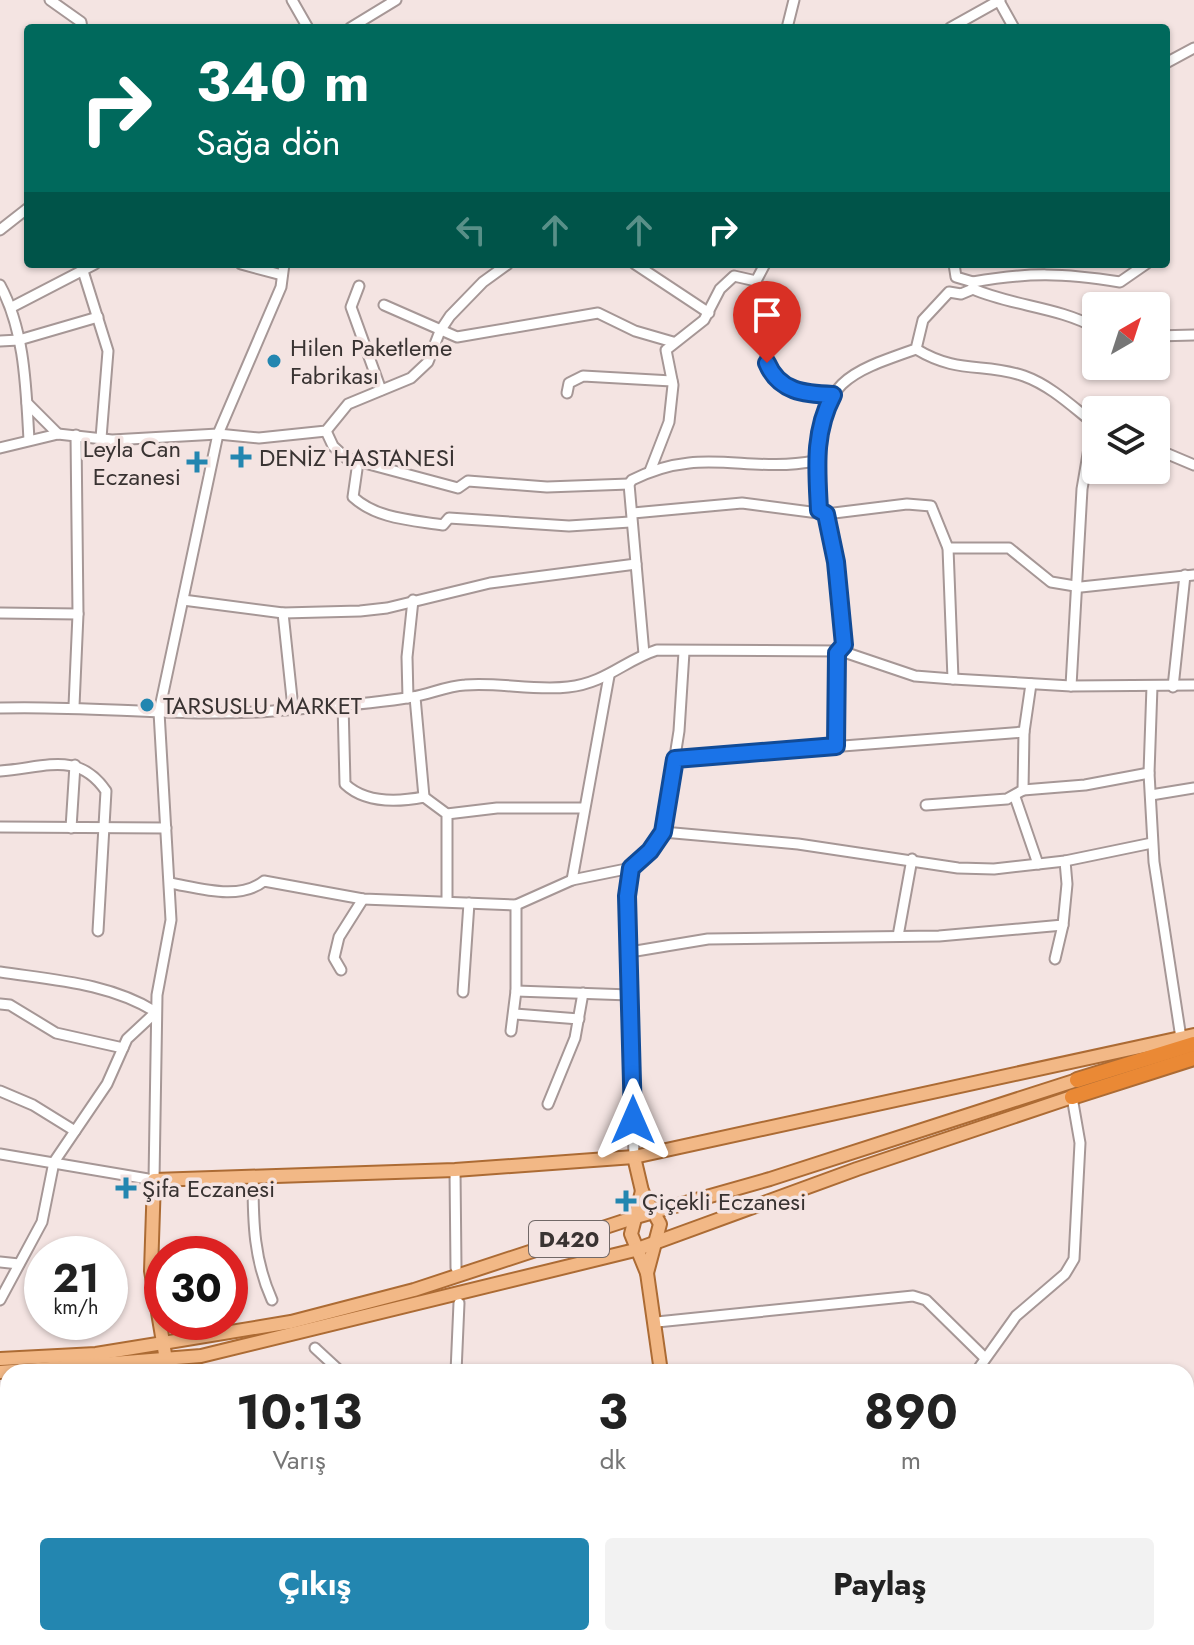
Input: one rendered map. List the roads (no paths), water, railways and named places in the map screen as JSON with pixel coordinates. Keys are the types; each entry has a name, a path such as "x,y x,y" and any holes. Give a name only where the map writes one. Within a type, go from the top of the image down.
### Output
{"highway":[{"name":"D420","path":"1077,1080 1190,1039"},
{"path":"1072,1097 1194,1058"}],"main road":[{"path":"166,1360 151,1271 154,1180 455,1170 634,1157 1190,1039"},
{"name":"D420","path":"0,1359 51,1359 291,1322 414,1290 636,1217 801,1170 1077,1080"},
{"path":"111,1364 166,1360 302,1333 635,1250 857,1169 1072,1097"},
{"path":"634,1157 642,1191 660,1229 647,1273"},
{"path":"642,1191 631,1234 647,1273 657,1322 660,1364"}],"street":[{"path":"50,0 81,24"},
{"path":"292,0 306,24"},
{"path":"357,24 396,0"},
{"path":"788,24 794,0"},
{"path":"957,24 1000,1 1012,24"},
{"path":"1170,61 1194,48"},
{"path":"0,230 24,211"},
{"path":"12,307 88,268"},
{"path":"0,448 58,434 112,440 218,434 253,439 326,431 348,404 411,378 428,362 440,331 465,300 503,268"},
{"path":"641,268 709,313"},
{"path":"763,268 756,281 765,321 767,363 772,375 798,392 833,395"},
{"path":"955,268 956,277 1014,303 1082,319"},
{"path":"916,349 923,320 949,292 961,294 973,285 1018,273 1071,274 1120,282 1140,268"},
{"path":"0,1154 154,1180 156,1012 171,920 159,712 218,434 229,400 281,287 283,269"},
{"path":"83,271 108,351 101,438"},
{"path":"650,471 666,436 672,381 666,350 673,342 694,330 709,313 720,289 734,276 756,281"},
{"path":"0,285 12,307 19,340 29,440"},
{"path":"359,286 351,307 381,390"},
{"path":"384,305 457,337 598,313 635,331 673,342"},
{"path":"0,341 19,340 98,317"},
{"path":"1170,336 1194,335"},
{"path":"836,746 839,652 836,562 826,514 819,510 815,461 818,432 833,395 858,369 916,349 938,362 1026,377 1071,403 1082,413"},
{"path":"567,393 569,383 583,376 672,381"},
{"path":"27,403 58,434"},
{"path":"326,431 333,446 346,458 458,488 468,481 547,487 629,484 650,471 687,460 784,467 815,461"},
{"path":"74,706 78,614 76,435"},
{"path":"1170,455 1194,465"},
{"path":"358,462 353,497 365,508 393,517 443,525 449,518 569,526 742,503 826,514 907,504 931,506 948,548 956,664 953,679"},
{"path":"629,484 644,654"},
{"path":"1071,686 1083,484"},
{"path":"948,548 1009,548 1051,582 1075,587 1190,575 1173,687"},
{"path":"183,600 283,613 387,608 413,600 455,594 490,583 636,564"},
{"path":"413,600 407,657 424,797 447,814 497,808 583,808"},
{"path":"0,613 78,614"},
{"path":"283,613 293,708"},
{"path":"0,708 74,706 144,714 293,708 412,697 466,684 569,687 609,676 644,654 657,650 839,652 915,676 1071,686 1194,685"},
{"path":"170,883 220,892 252,890 264,881 363,899 516,905 572,880 631,868 650,851 663,832 675,759 684,652"},
{"path":"572,880 609,676"},
{"path":"1023,790 1024,732 1031,684"},
{"path":"1152,686 1149,773 1152,843 1190,1039"},
{"path":"343,703 345,784 364,797 403,801 424,797"},
{"path":"675,759 1024,732"},
{"path":"0,771 75,765 95,774 106,791 98,931"},
{"path":"71,828 75,765"},
{"path":"926,805 1015,797 1023,790 1085,785 1149,773"},
{"path":"1151,795 1194,788"},
{"path":"1015,797 1038,864"},
{"path":"447,814 447,901"},
{"path":"0,827 166,828"},
{"path":"663,832 912,859 958,868 1065,861 1152,843"},
{"path":"898,936 912,859"},
{"path":"1055,959 1067,897 1065,861"},
{"path":"631,868 627,896 634,1157"},
{"path":"341,970 334,958 339,937 363,899"},
{"path":"463,992 469,903"},
{"path":"511,1031 516,991 516,905"},
{"path":"630,952 708,939 939,936 962,931 1063,925"},
{"path":"0,972 129,995 156,1012"},
{"path":"516,991 630,995"},
{"path":"548,1104 571,1052 583,993"},
{"path":"0,1004 10,1005 56,1033 123,1048"},
{"path":"0,1300 42,1222 54,1162 107,1084 123,1048 140,1023 156,1012"},
{"path":"515,1014 579,1019"},
{"path":"0,1091 75,1131"},
{"path":"981,1364 1016,1316 1065,1274 1074,1259 1080,1143 1072,1097"},
{"path":"455,1170 456,1268"},
{"path":"253,1179 253,1233 257,1264 272,1300"},
{"path":"0,1262 19,1264"},
{"path":"657,1322 913,1296 926,1300 985,1358"},
{"path":"456,1364 459,1303"},
{"path":"315,1348 332,1364"}],"place":[{"name":"Hilen Paketleme Fabrikası","path":"274,361"},
{"name":"DENİZ HASTANESİ","path":"241,457"},
{"name":"Leyla Can Eczanesi","path":"197,462"},
{"name":"TARSUSLU MARKET","path":"147,705"},
{"name":"Şifa Eczanesi","path":"126,1188"},
{"name":"Çiçekli Eczanesi","path":"626,1201"}]}
